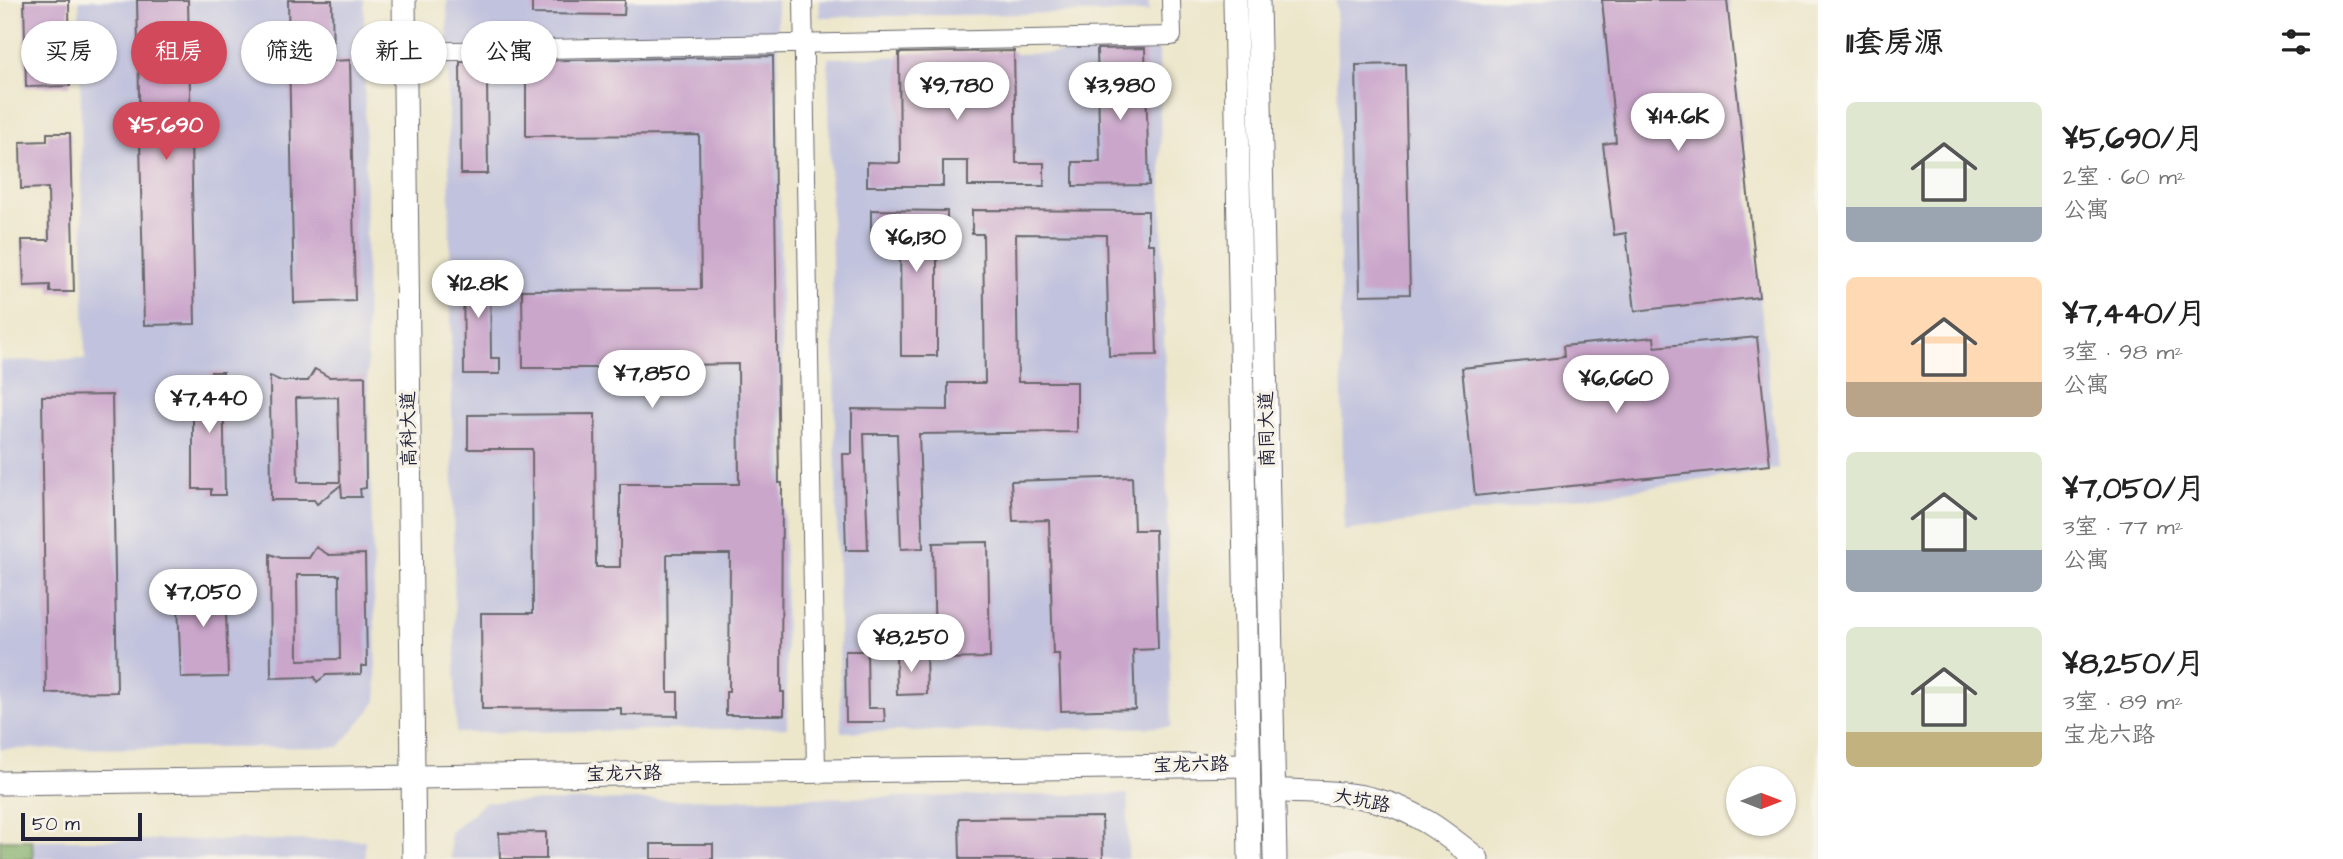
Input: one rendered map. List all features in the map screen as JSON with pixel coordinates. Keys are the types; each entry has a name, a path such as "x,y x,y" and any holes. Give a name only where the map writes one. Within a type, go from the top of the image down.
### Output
{"street":[{"name":"高科大道","path":"404,0 404,21"},
{"path":"803,0 817,771"},
{"path":"447,51 1172,36 1171,0"},
{"name":"南同大道","path":"1235,0 1250,859"},
{"name":"南同大道","path":"1258,0 1275,859"},
{"name":"高科大道","path":"405,84 414,859"},
{"name":"宝龙六路","path":"0,783 1248,765"},
{"name":"大坑路","path":"1273,790 1375,800 1410,812 1442,831 1477,859"}],"shaded area":[{"path":"79,0 364,0 364,21 351,21 351,84 365,84 367,352 377,701 339,747 0,749 0,361 85,359 80,84 117,84 117,21 79,21"},
{"path":"447,0 777,0 787,728 456,733"},
{"path":"819,0 1148,0 1149,12 820,17"},
{"path":"1336,0 1729,0 1778,469 1344,531"},
{"path":"1159,51 1171,727 841,732 828,58"},
{"path":"1128,794 1128,859 451,859 450,832 485,802"},
{"path":"32,840 365,840 365,859 33,859"}],"green space":[{"path":"0,840 32,840 33,859 0,859"}],"building":[{"path":"24,0 69,0 69,21 24,21"},
{"path":"137,0 188,0 188,21 137,21"},
{"path":"288,0 332,0 332,21 288,21"},
{"path":"532,0 625,0 624,15 532,14"},
{"path":"1602,0 1727,0 1759,297 1635,311 1626,233 1614,235 1603,144 1616,142"},
{"path":"1145,48 1149,185 1073,186 1073,162 1100,162 1097,49"},
{"path":"1014,51 1016,163 1044,163 1044,186 968,186 968,161 943,161 943,186 867,186 867,162 900,163 899,53"},
{"path":"773,56 779,483 782,483 781,692 784,692 784,715 726,715 726,692 729,692 730,554 667,554 668,692 678,692 678,716 621,715 621,708 482,709 481,613 533,613 532,449 468,449 468,415 595,414 596,567 620,567 620,484 739,484 738,364 682,365 682,368 523,368 522,290 701,289 699,135 526,136 526,84 557,84 557,60"},
{"path":"350,60 355,301 294,303 290,84 337,84 337,61"},
{"path":"460,62 461,84 487,84 488,174 461,174"},
{"path":"1405,64 1410,294 1360,295 1356,65"},
{"path":"26,84 70,84 70,86 26,87"},
{"path":"139,84 190,84 195,324 144,325"},
{"path":"47,133 70,133 74,292 50,292 50,285 24,286 22,240 49,240 48,188 21,189 20,142 47,141"},
{"path":"871,210 947,211 947,234 937,234 937,356 901,356 900,234 871,234"},
{"path":"972,210 1148,211 1148,244 1154,244 1157,355 1109,356 1106,235 1016,234 1018,382 1077,382 1077,432 919,434 923,548 901,549 897,434 864,434 868,550 846,550 843,454 852,454 852,409 948,410 948,383 985,383 983,234 972,234"},
{"path":"463,261 490,261 491,358 500,358 500,374 464,374"},
{"path":"1654,337 1655,347 1757,337 1770,465 1475,496 1462,368 1564,357 1563,346"},
{"path":"315,369 329,377 365,376 366,488 360,489 361,497 342,497 341,485 317,504 314,500 271,500 270,376 281,381 308,381","holes":["338,397 340,482 298,482 296,398"]},
{"path":"211,372 223,372 225,495 211,495 211,489 193,489 193,381 211,380"},
{"path":"112,395 117,692 46,693 42,396"},
{"path":"1132,477 1134,530 1155,530 1158,649 1133,650 1135,709 1061,711 1059,654 1053,654 1049,520 1013,521 1011,481"},
{"path":"988,542 990,658 935,659 933,543"},
{"path":"316,547 329,555 365,554 367,666 361,666 361,674 326,675 317,682 315,677 271,678 270,554 281,558 309,558","holes":["297,575 339,575 340,659 298,660"]},
{"path":"225,580 228,677 181,678 177,581"},
{"path":"845,651 867,651 868,708 884,708 885,722 846,722"},
{"path":"896,653 926,653 927,694 897,695"},
{"path":"1102,817 1103,859 960,859 959,818"},
{"path":"546,832 546,859 500,859 499,833"},
{"path":"651,844 713,844 713,859 651,859"}]}
